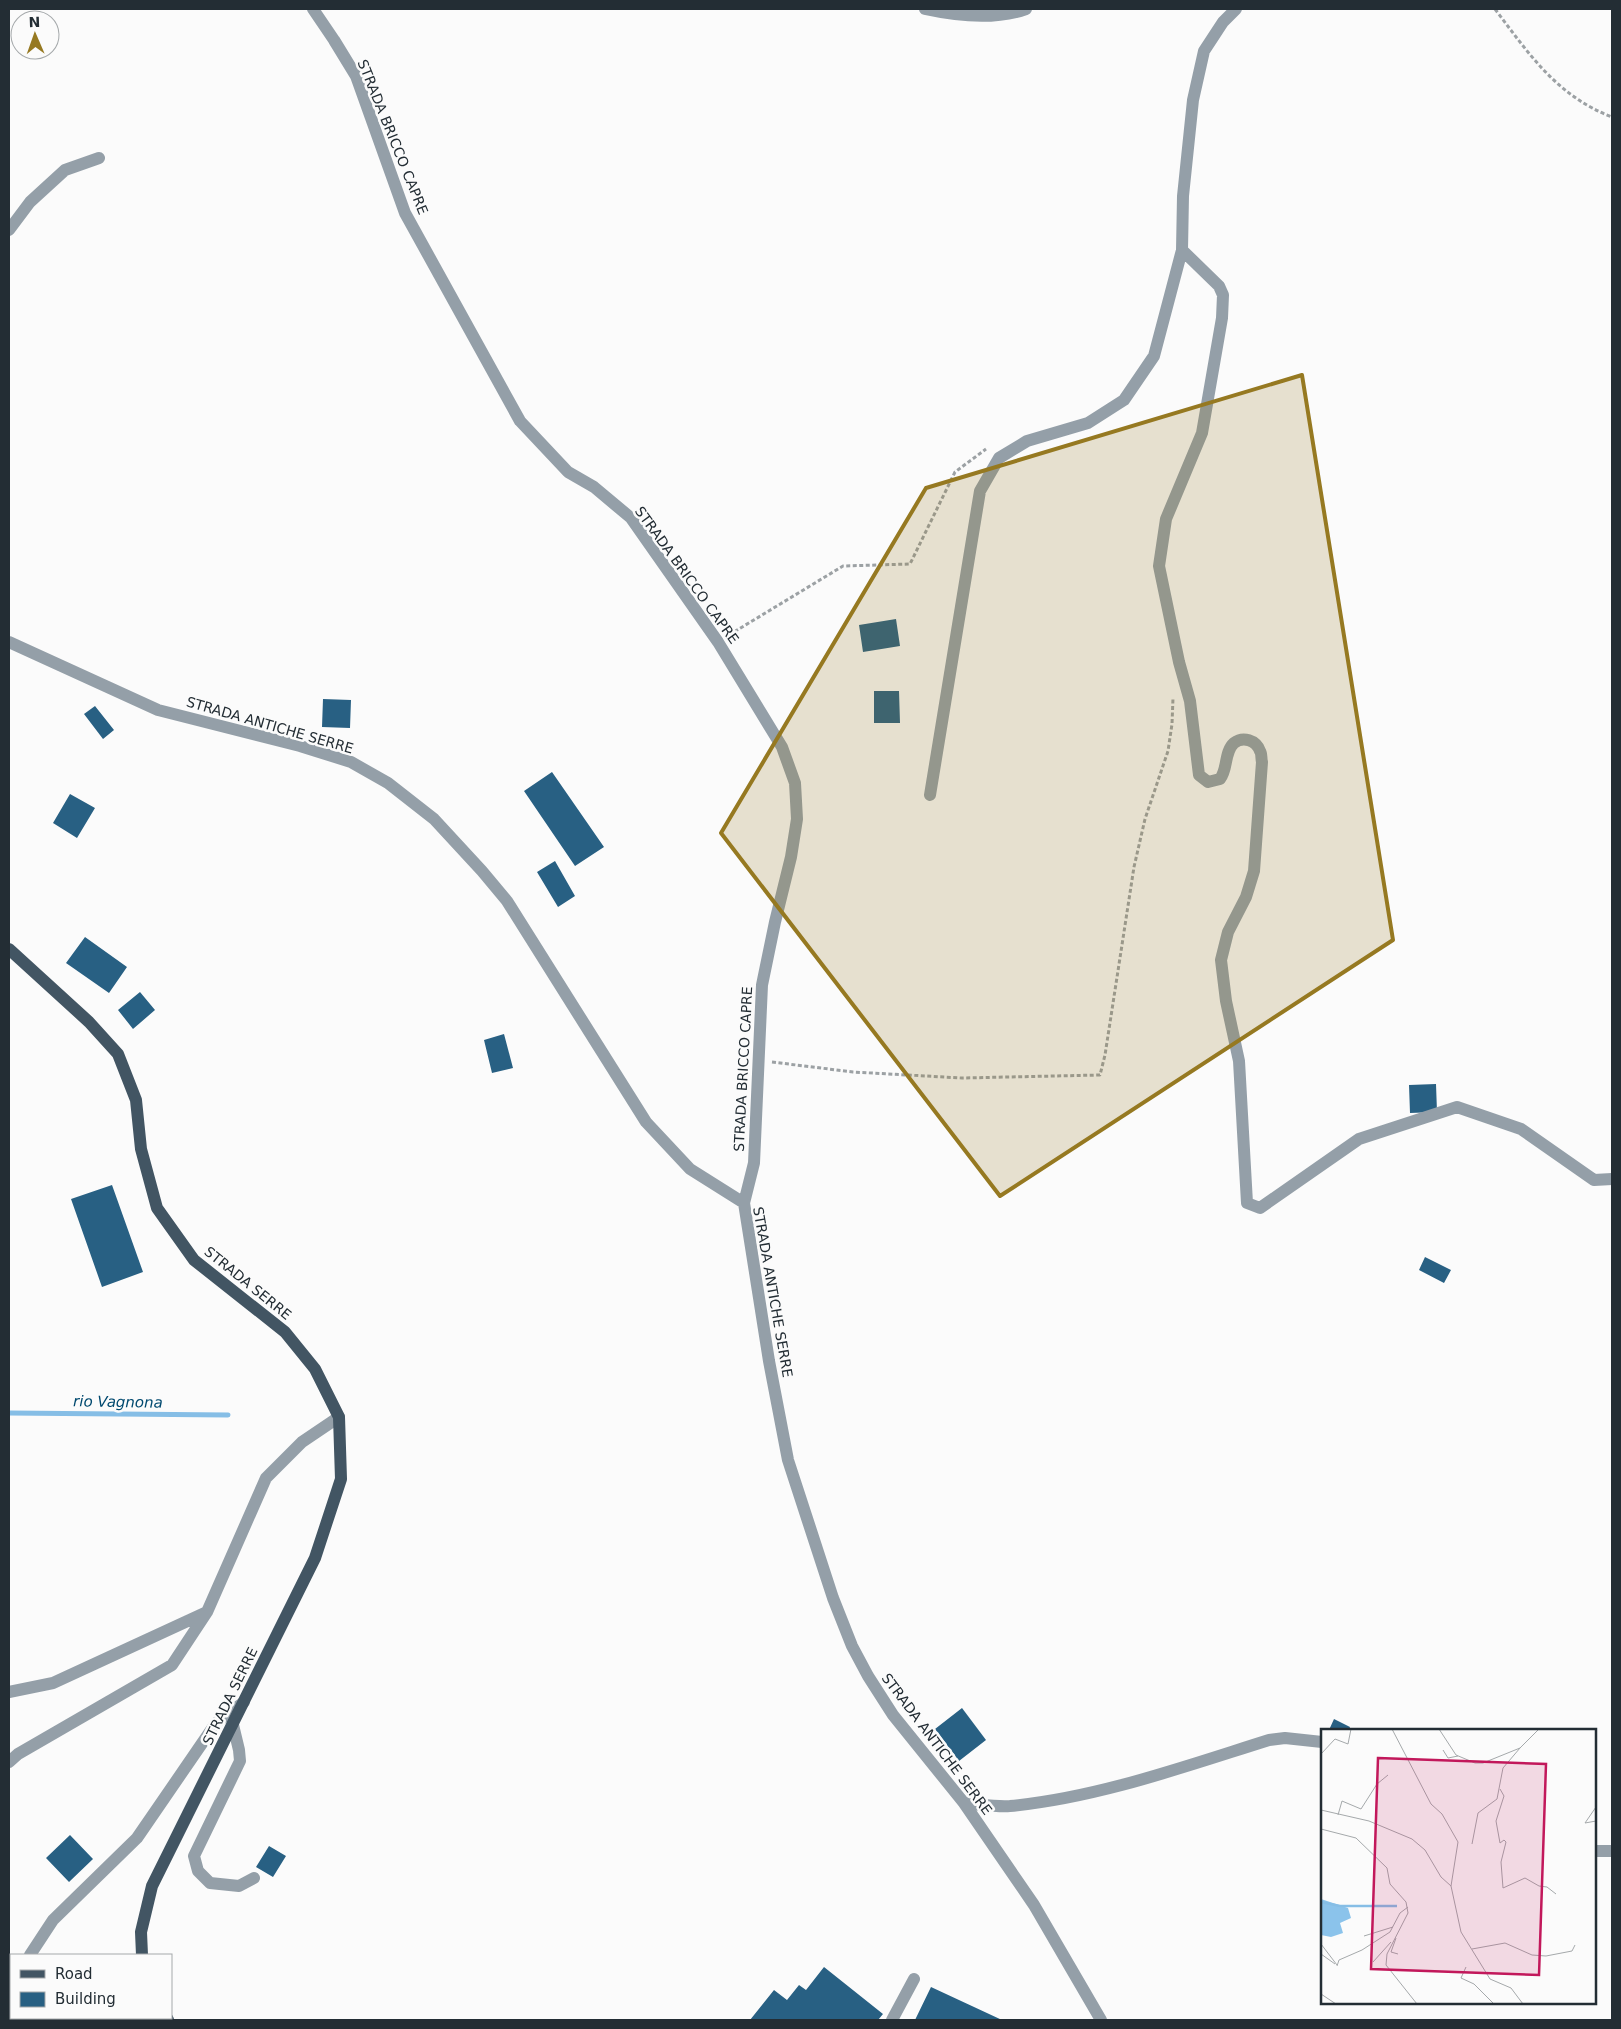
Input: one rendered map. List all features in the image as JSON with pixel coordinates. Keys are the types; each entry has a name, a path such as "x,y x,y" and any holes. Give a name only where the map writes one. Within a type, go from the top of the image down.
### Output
{"main road":[{"name":"STRADA SERRE","path":"9,949 88,1022 118,1054 136,1100 141,1149 157,1208 194,1260 285,1332 315,1369 340,1417 341,1480 315,1558 152,1886 140,1932 142,1954"}],"street":[{"name":"STRADA BRICCO CAPRE","path":"313,9 356,76 405,213 520,421 568,472 594,487 631,518 718,642 782,747 795,783 797,818 791,857 762,985 754,1163 744,1203"},
{"path":"925,9 981,16 1013,13 1026,9"},
{"path":"930,795 980,491 999,458 1027,441 1088,423 1124,400 1154,356 1182,250 1183,196 1193,100 1204,51 1223,22 1236,9"},
{"path":"9,230 30,202 65,170 99,158"},
{"path":"1182,250 1219,286 1223,295 1222,318 1202,433 1166,519 1159,566 1179,662 1190,700 1199,775 1208,782 1220,779 1229,750 1237,741 1254,742 1261,751 1262,762 1254,871 1246,897 1228,932 1221,960 1226,1001 1239,1061 1247,1203 1260,1208 1359,1139 1457,1107 1521,1129 1594,1180 1612,1179"},
{"name":"STRADA ANTICHE SERRE","path":"9,642 158,710 300,746 352,762 388,783 434,820 482,871 507,901 646,1122 690,1169 744,1203 769,1361 788,1460 833,1598 852,1646 868,1676 894,1715 964,1803 1034,1905 1101,2020"},
{"path":"9,1762 18,1754 172,1666 207,1612 266,1478 302,1442 340,1417"},
{"path":"9,1692 53,1683 207,1612"},
{"path":"31,1954 53,1920 138,1838 216,1723 244,1702"},
{"path":"233,1725 240,1750 240,1762 194,1856 198,1871 210,1883 239,1886 254,1878"},
{"path":"964,1803 1008,1806 1060,1799 1164,1773 1269,1740 1286,1738 1321,1742"},
{"path":"1596,1851 1612,1851"},
{"path":"892,2020 914,1979"}],"path":[{"path":"1495,9 1536,64 1575,99 1612,117"},
{"path":"718,642 843,566 910,564 955,472 990,447"},
{"path":"759,1061 853,1072 936,1077 1100,1075 1105,1055 1127,905 1145,819 1168,751 1172,724 1173,696"}],"highlighted area":[{"path":"1302,375 1393,940 1000,1196 721,833 926,488"}],"building":[{"path":"896,619 900,646 863,652 859,625"},
{"path":"874,691 899,691 900,723 874,723"},
{"path":"323,699 351,700 350,728 322,727"},
{"path":"95,706 114,730 103,739 84,714"},
{"path":"552,772 604,847 575,866 524,791"},
{"path":"70,794 95,808 77,838 53,823"},
{"path":"555,861 575,896 558,907 537,872"},
{"path":"85,937 127,967 109,993 66,963"},
{"path":"140,992 155,1010 133,1029 118,1010"},
{"path":"504,1034 513,1068 492,1073 484,1040"},
{"path":"1436,1084 1437,1112 1410,1113 1409,1085"},
{"path":"112,1185 143,1272 102,1287 71,1199"},
{"path":"1425,1257 1451,1270 1444,1283 1419,1270"},
{"path":"962,1708 986,1740 959,1761 935,1729"},
{"path":"1334,1719 1350,1727 1349,1729 1329,1729"},
{"path":"70,1835 93,1859 69,1882 46,1858"},
{"path":"269,1846 286,1856 273,1877 256,1867"},
{"path":"824,1967 883,2014 878,2020 750,2020 774,1990 787,2000 799,1985 806,1990"},
{"path":"931,1987 1002,2020 915,2020"}],"waterway":[{"name":"rio Vagnona","path":"9,1413 228,1415"}]}
